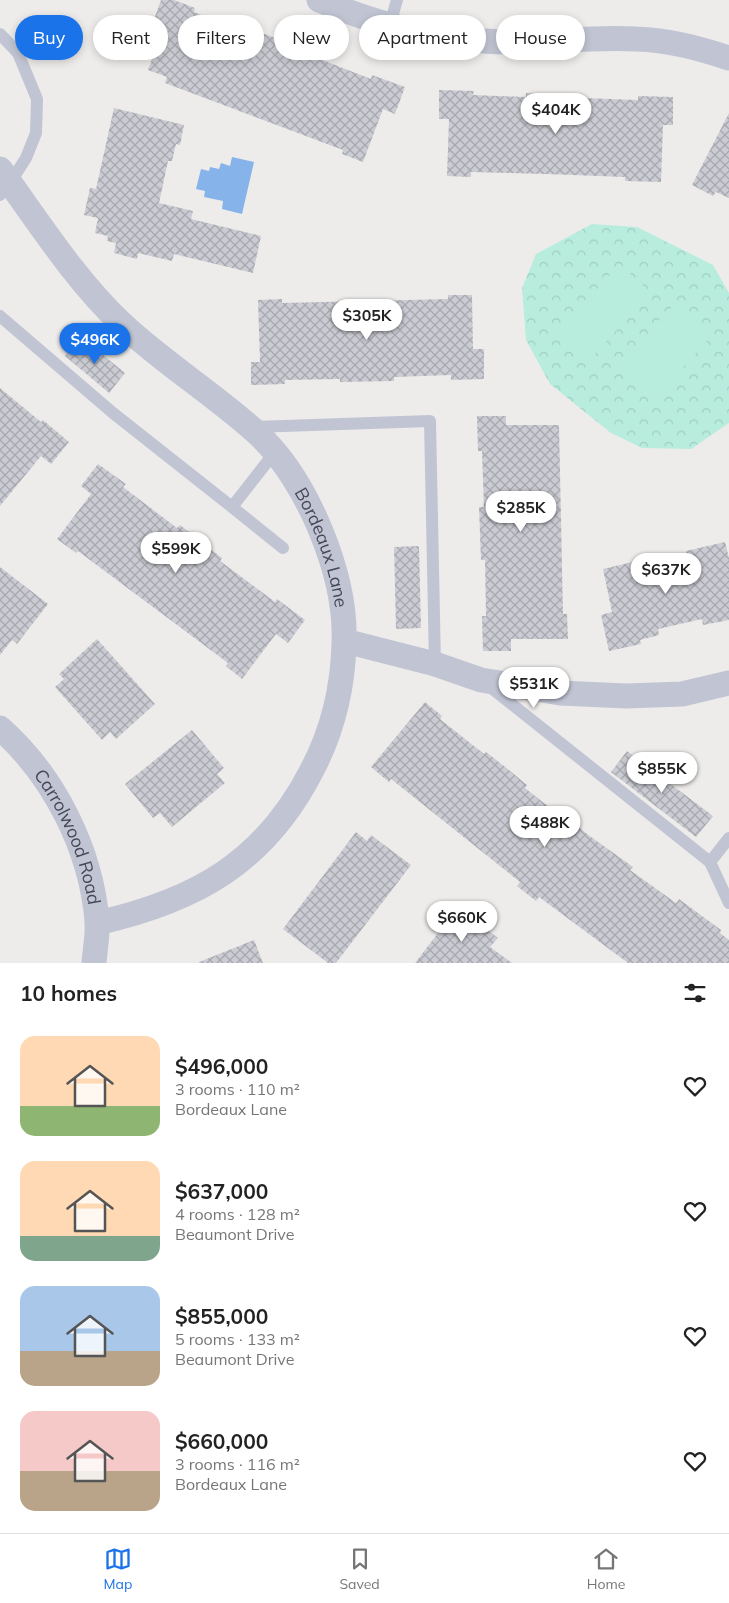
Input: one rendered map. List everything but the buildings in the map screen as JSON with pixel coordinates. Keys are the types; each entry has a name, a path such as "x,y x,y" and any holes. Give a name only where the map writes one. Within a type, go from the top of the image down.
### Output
{"street":[{"path":"318,0 360,15"},
{"path":"486,41 526,42 635,38 694,46 729,58"},
{"name":"Bordeaux Lane","path":"3,182 95,295 121,323 161,358 250,427 275,452 299,484 320,526 334,567 342,607 345,641 340,689 321,753 300,795 264,840 233,868 193,892 130,916 97,923"},
{"path":"345,641 435,664 482,680 560,693 626,696 682,694 729,683"},
{"name":"Carrolwood Road","path":"0,728 18,744 43,776 67,816 83,856 93,891 97,923 94,963"}],"lane":[{"path":"392,15 396,0"},
{"path":"0,34 18,53 37,99 36,133 26,158 3,182"},
{"path":"0,316 113,413 283,548"},
{"path":"250,427 430,421 435,664"},
{"path":"232,507 275,452"},
{"path":"482,680 710,862 729,902"},
{"path":"710,862 729,838"}],"green space":[{"path":"592,224 637,227 713,265 729,293 729,423 691,449 642,448 611,433 550,384 526,340 522,288 536,254"},
{"path":"620,264 651,293 589,360 558,332"},
{"path":"676,302 712,335 655,398 619,365"}],"water":[{"path":"232,157 254,162 242,214 222,209 223,201 204,197 205,191 196,189 201,169 209,171 210,167 219,169 221,163 230,166"}]}
